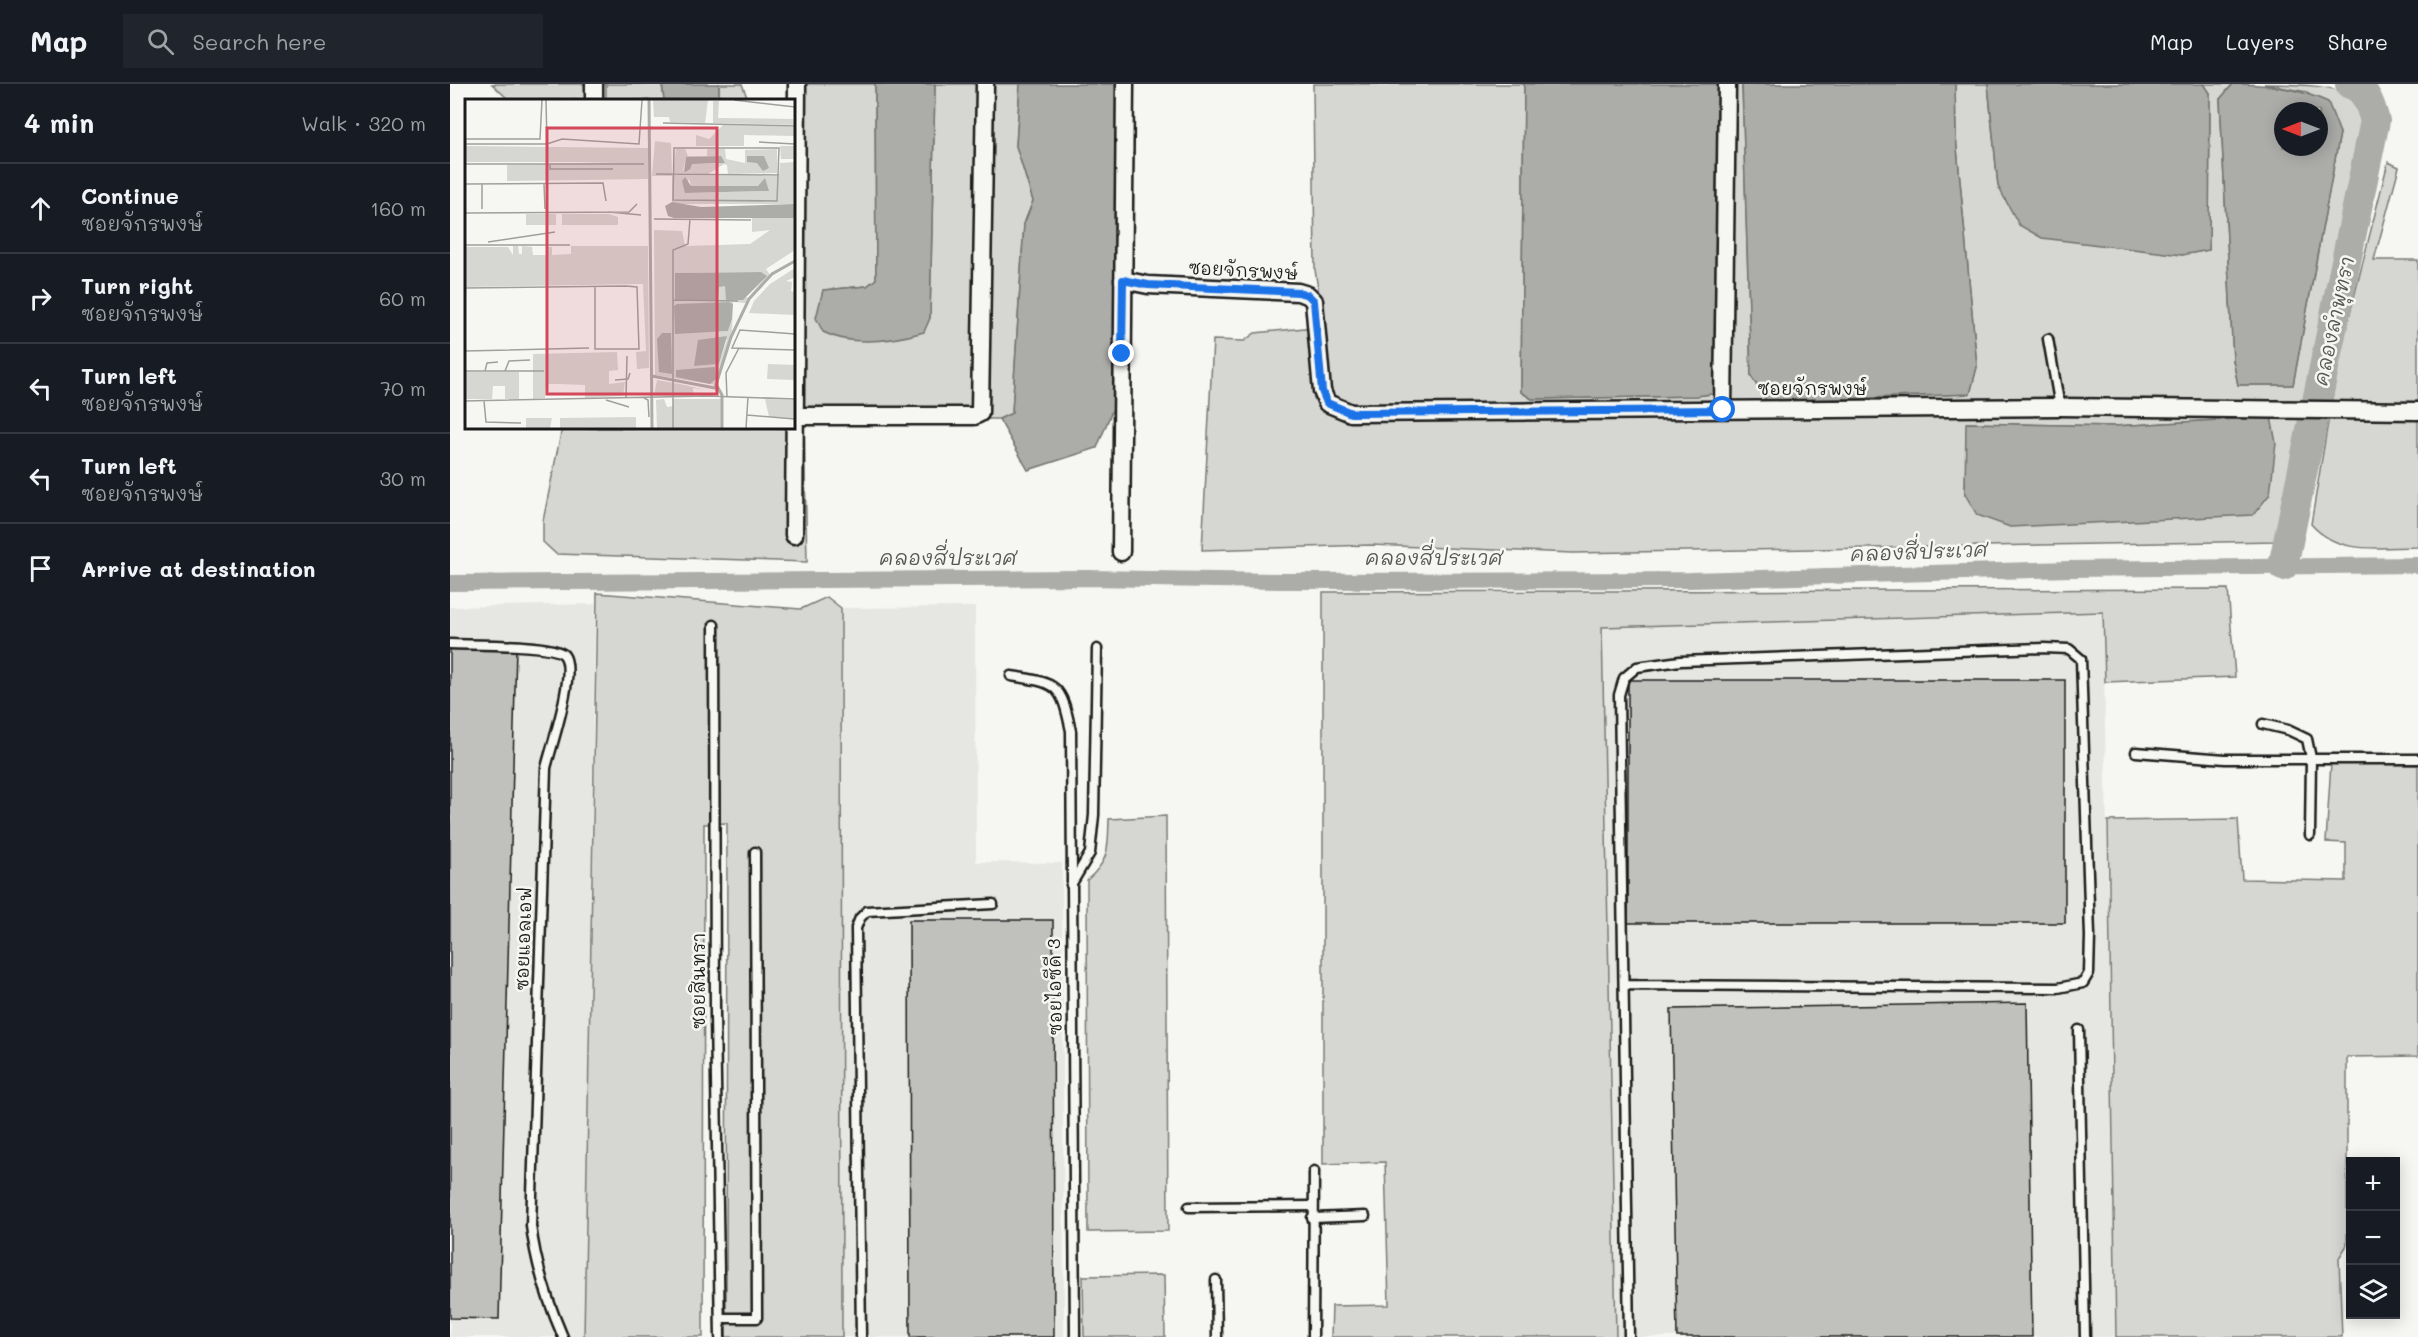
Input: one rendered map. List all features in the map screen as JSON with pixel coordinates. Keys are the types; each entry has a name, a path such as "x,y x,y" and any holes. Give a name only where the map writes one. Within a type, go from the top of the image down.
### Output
{"street":[{"path":"795,305 797,84"},
{"path":"795,416 974,416 980,413 985,84"},
{"path":"1121,552 1125,84"},
{"path":"1723,410 1727,84"},
{"name":"ซอยจักรพงษ์","path":"1123,280 1148,285 1298,292 1308,295 1314,301 1322,391 1327,403 1351,413 2060,407 2418,411"},
{"path":"794,429 794,534"}],"lane":[{"path":"2048,339 2060,407"},
{"name":"ซอยสินทรา","path":"714,625 715,1015 720,1337"},
{"name":"ซอยแอลเอฟ","path":"450,644 531,647 558,651 565,657 567,665 564,699 546,768 531,1226 543,1292 563,1337"},
{"path":"1625,985 2058,988 2083,983 2089,973 2090,936 2081,659 2069,649 2044,648 1680,661 1637,667 1624,678 1619,695 1629,1337"},
{"path":"1071,885 1090,853 1094,815 1097,649"},
{"name":"ซอยไอซีดี 3","path":"1011,676 1046,682 1064,700 1071,731 1075,1337"},
{"path":"2263,724 2288,730 2307,739 2311,758 2310,835"},
{"path":"2136,752 2225,759 2418,759"},
{"path":"721,1318 757,1318 755,852"},
{"path":"861,1337 856,928 860,918 867,911 993,904"},
{"path":"2079,1030 2085,1337"},
{"path":"1313,1337 1314,1171"},
{"path":"1189,1207 1312,1206"},
{"path":"1312,1218 1365,1216"},
{"path":"1216,1280 1217,1337"}],"shaded area":[{"path":"492,84 585,84 585,99 508,99"},
{"path":"606,84 662,84 664,99 606,99"},
{"path":"662,84 719,84 719,99 664,99"},
{"path":"719,84 742,84 748,99 719,99"},
{"path":"805,84 875,84 876,279 867,286 823,290 930,318 935,84 1020,84 1016,146 1033,201 1024,224 1012,413 999,419 804,419"},
{"path":"875,84 935,84 930,318 924,332 886,340 847,340 823,332 816,318 823,290 867,286 876,279"},
{"path":"1020,84 1116,84 1115,403 1097,448 1028,470 999,419 1012,413 1024,224 1033,201 1016,146"},
{"path":"1313,84 1524,84 1521,392 1532,399 1697,396 1724,392 1725,84 1742,84 1751,376 1767,402 1970,394 1977,367 1956,137 1955,84 1988,84 1998,186 2182,255 2209,250 2210,93 2204,84 2233,84 2220,99 2233,360 2238,385 2293,385 2340,133 2328,118 2328,102 2315,102 2307,92 2264,84 2315,86 2341,91 2360,101 2365,114 2278,541 1573,553 1371,545 1202,550 1213,340 1244,341 1255,333 1324,326 1315,270","holes":["2270,417 1965,494 1967,423 2114,426"]},
{"path":"1524,84 1725,84 1725,392 1697,396 1532,399 1521,392"},
{"path":"1742,84 1955,84 1956,137 1977,367 1970,394 1767,402 1751,376"},
{"path":"1988,84 2204,84 2210,93 2209,250 2182,255 2042,238 2019,225 1998,186"},
{"path":"2233,84 2293,90 2328,102 2340,133 2293,385 2238,385 2233,360 2220,99"},
{"path":"2388,162 2399,167 2374,260 2418,260 2418,547 2360,548 2334,541 2311,524 2339,357"},
{"path":"2271,417 2276,443 2270,494 2253,515 2010,527 1977,515 1965,494 1966,423 2114,426"},
{"path":"804,419 807,562 556,554 543,542 543,521 562,429 795,429"},
{"path":"2228,589 2235,677 2105,682 2103,612 1602,627 1616,1337 1331,1337 1332,1306 1389,1305 1385,1162 1323,1164 1323,592"},
{"path":"597,593 801,609 827,597 841,608 842,1337 726,1337 727,823 704,824 703,1337 584,1337"},
{"path":"595,604 584,1337 450,1337 450,607"},
{"path":"975,607 976,862 1062,863 1064,1337 842,1337 841,608"},
{"path":"2103,612 2116,1337 1616,1337 1602,627"},
{"path":"2331,763 2418,765 2418,1056 2347,1057 2346,1247 2339,1258 2342,1337 2116,1337 2108,821 2238,819 2242,879 2346,881 2346,843 2326,842"},
{"path":"1166,816 1168,1231 1088,1232 1087,880 1104,860 1109,819"},
{"path":"1164,1275 1165,1337 1084,1337 1083,1276"}],"building":[{"path":"450,646 516,647 499,1319 450,1318"},
{"path":"1628,680 2065,680 2065,923 1628,923"},
{"path":"909,920 1053,920 1054,1337 910,1337"},
{"path":"2027,1003 2032,1337 1677,1337 1671,1009"}],"waterway":[{"name":"คลองลำพุทรา","path":"2283,566 2375,121 2364,94 2356,86 2350,84"},
{"name":"คลองสี่ประเวศ","path":"450,583 1087,578 1281,581 1691,580 2071,569 2418,565"}],"route":[{"path":"1122,354 1123,280 1148,285 1298,292 1308,295 1314,301 1322,391 1327,403 1340,410 1351,413 1723,410"}]}
